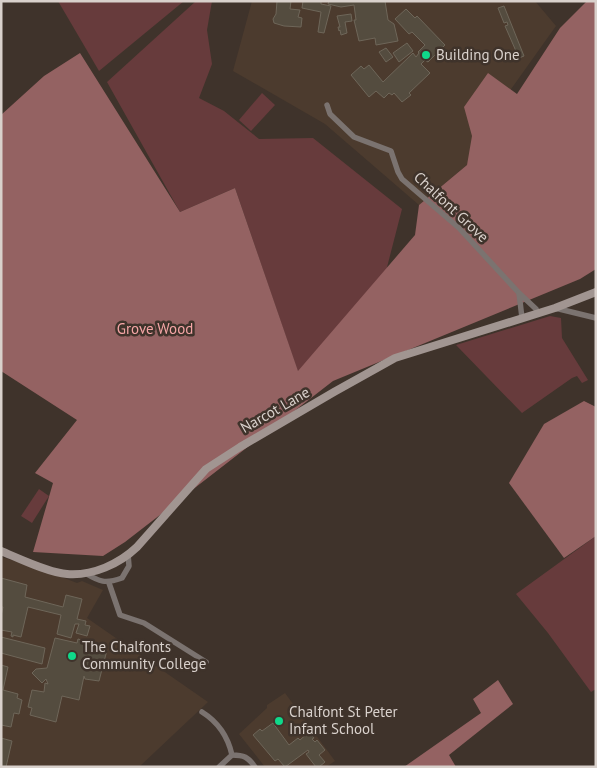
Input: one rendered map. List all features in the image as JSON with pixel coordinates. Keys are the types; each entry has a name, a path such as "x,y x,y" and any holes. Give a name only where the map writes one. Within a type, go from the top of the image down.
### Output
{"street":[{"name":"Chalfont Grove","path":"327,105 330,114 354,137 391,151 402,179 459,228 519,293 536,308 538,313"},
{"name":"Narcot Lane","path":"1,551 66,574 85,573 108,567 128,554 140,543 206,469 240,447 395,358 555,308 596,292"},
{"path":"519,293 522,318"},
{"path":"555,308 596,318"},
{"path":"85,573 97,581 109,583 122,578 129,566 128,554"},
{"path":"109,583 120,615 144,623 206,662"},
{"path":"202,712 224,734 230,744 232,755"},
{"path":"219,767 232,755 246,757 255,767"}],"shaded area":[{"path":"58,1 184,1 99,71"},
{"path":"196,1 212,1 207,30 212,64 199,98 224,111 259,139 313,138 402,209 376,310 298,372 235,188 180,212 107,82"},
{"path":"252,1 535,1 556,26 509,92 467,165 419,205 325,124 233,71"},
{"path":"262,93 275,105 251,131 239,120"},
{"path":"550,316 561,318 562,338 588,380 582,383 577,376 572,378 522,413 456,345"},
{"path":"39,489 49,496 32,523 21,516"},
{"path":"596,536 596,689 591,692 548,633 516,594"},
{"name":"The Chalfonts Community College","path":"1,557 36,567 77,583 82,581 103,590 87,618 208,702 139,767 1,767"},
{"name":"Chalfont St Peter Infant School","path":"285,693 335,761 326,767 265,767 239,734 267,708 267,705"}],"green space":[{"name":"Grove Wood","path":"587,1 596,1 596,269 580,279 333,381 125,542 103,556 33,552 53,483 35,473 77,420 1,371 1,115 44,76 80,53 180,212 235,188 298,371 415,235 419,205 467,165 472,136 464,107 488,73 517,94 560,28"},
{"path":"584,401 596,407 596,536 564,558 509,483 544,424"},
{"path":"498,680 513,704 449,755 456,767 404,767 481,713 473,699"}],"building":[{"path":"277,1 291,1 290,9 300,10 298,17 302,18 301,27 284,26 274,23 273,19 276,14"},
{"path":"303,1 321,1 321,4 331,6 324,33 318,32 321,12 302,8"},
{"path":"329,1 385,1 388,20 394,24 398,41 376,45 375,38 359,41 354,20 356,20 354,5 341,7 328,4"},
{"path":"504,6 524,56 519,58 505,26 508,25 507,22 504,23 498,8"},
{"name":"Building One","path":"406,9 415,18 417,16 445,45 428,62 425,60 421,64 430,73 409,93 411,95 402,102 394,93 392,95 389,93 384,98 376,91 369,97 351,75 361,66 364,69 369,65 383,82 413,53 416,57 425,45 412,32 409,34 395,19"},
{"path":"351,14 352,21 345,22 347,33 341,35 337,16"},
{"path":"407,43 413,51 399,62 393,53"},
{"path":"386,48 393,57 386,62 379,52"},
{"path":"1,578 27,585 25,597 63,607 66,595 82,599 77,619 86,621 85,625 90,626 87,636 76,633 79,624 75,624 71,638 57,634 61,615 28,607 21,637 13,635 13,637 11,636 12,632 1,630 3,607 1,607"},
{"path":"1,637 45,648 42,664 1,653"},
{"path":"55,638 77,643 78,639 99,645 98,647 107,650 99,681 85,679 84,676 79,700 62,696 56,722 30,715 32,708 28,707 32,690 44,692 45,683 48,684 46,679 42,683 32,673 36,669 47,668"},
{"path":"1,665 8,667 3,690 18,694 17,698 22,700 19,714 14,713 11,727 1,725"},
{"path":"273,723 289,745 298,738 300,740 309,732 314,738 312,739 315,742 317,740 325,750 319,755 325,762 316,767 306,754 309,752 308,750 285,767 278,759 275,761 253,735 260,729 262,731"},
{"path":"1,738 12,741 6,767 1,767"}],"place":[{"name":"Building One","path":"426,55"},
{"name":"The Chalfonts Community College","path":"72,656"},
{"name":"Chalfont St Peter Infant School","path":"279,721"}]}
